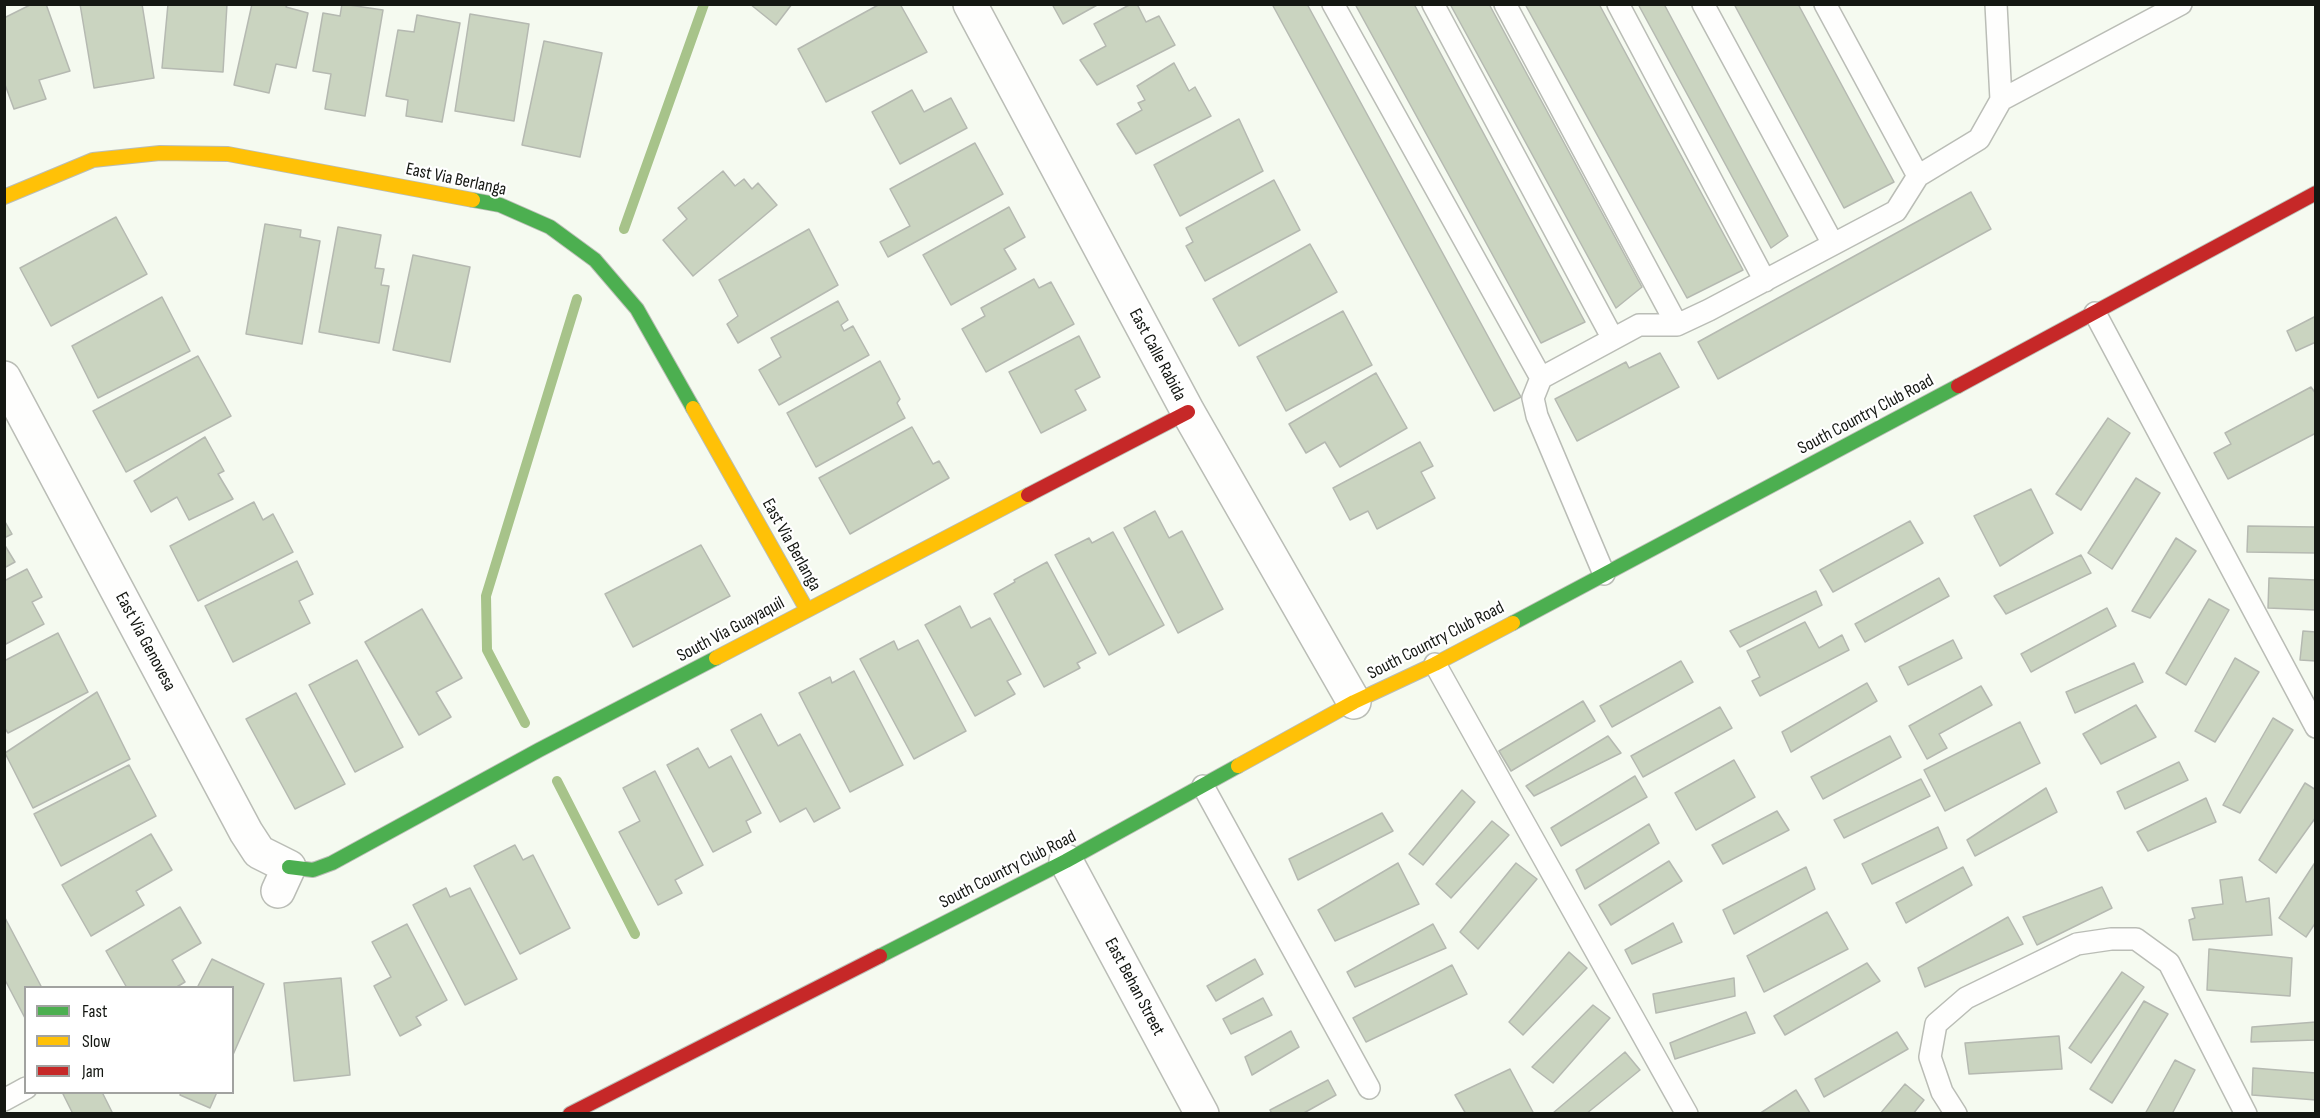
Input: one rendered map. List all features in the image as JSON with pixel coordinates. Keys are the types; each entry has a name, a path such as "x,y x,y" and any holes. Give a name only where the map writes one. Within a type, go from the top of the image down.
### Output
{"street":[{"name":"East Calle Rabida","path":"969,4 1188,412 1354,702"},
{"name":"East Via Berlanga","path":"4,197 93,160 160,153 228,154 500,206 550,228 595,260 637,309 807,610"},
{"name":"South Country Club Road","path":"570,1113 1066,861 1354,702 1435,664 2316,193"},
{"name":"East Via Genovesa","path":"4,378 246,832 259,852 284,879"},
{"name":"South Via Guayaquil","path":"284,879 332,863 539,750 1188,412"},
{"name":"East Behan Street","path":"1066,861 1202,1113"}],"lane":[{"path":"1334,4 1541,378"},
{"path":"1433,4 1613,339"},
{"path":"1505,4 1677,325"},
{"path":"1618,4 1765,281"},
{"path":"1703,4 1833,244"},
{"path":"1825,4 1918,176"},
{"path":"1604,574 1537,416 1533,398 1541,378 1639,325 1677,325 1896,211 1918,176 1979,139 2001,100 1996,4"},
{"path":"2001,100 2181,4"},
{"path":"2095,313 2316,728"},
{"path":"1435,664 1687,1113"},
{"path":"1203,786 1369,1088"},
{"path":"1956,1113 1942,1092 1930,1057 1936,1024 1966,998 2078,944 2111,939 2136,939 2169,963 2246,1113"},
{"path":"4,1100 24,1089"}],"building":[{"path":"32,4 46,4 70,71 39,80 46,99 14,109 4,82 4,18"},
{"path":"80,4 142,4 154,78 94,88"},
{"path":"168,4 227,4 223,72 162,68"},
{"path":"252,4 287,4 286,7 308,13 296,68 276,64 269,93 234,85"},
{"path":"342,4 383,10 365,116 325,109 331,74 313,71 323,13 340,16"},
{"path":"750,4 792,4 776,25"},
{"path":"880,4 900,4 927,52 826,102 798,49"},
{"path":"1052,4 1099,4 1063,24"},
{"path":"1131,4 1137,4 1146,22 1159,16 1175,45 1097,85 1080,60 1106,46 1094,24"},
{"path":"1272,4 1307,4 1521,397 1494,411"},
{"path":"1355,4 1414,4 1585,322 1541,343"},
{"path":"1450,4 1489,4 1642,287 1616,308"},
{"path":"1525,4 1599,4 1743,270 1687,298"},
{"path":"1638,4 1664,4 1788,236 1771,248"},
{"path":"1734,4 1798,4 1894,182 1844,208"},
{"path":"470,14 529,24 514,121 455,111"},
{"path":"417,15 460,23 442,122 406,116 408,100 386,96 398,30 414,32"},
{"path":"544,41 602,53 580,157 522,145"},
{"path":"1174,63 1189,91 1195,87 1211,116 1136,154 1117,124 1142,110 1138,103 1145,100 1137,86"},
{"path":"912,90 924,112 951,98 967,128 900,164 872,112"},
{"path":"1239,119 1263,171 1180,216 1154,165"},
{"path":"975,143 1003,194 888,257 880,242 910,226 890,189"},
{"path":"723,171 735,186 744,179 752,189 758,183 777,205 693,276 663,240 687,219 678,208"},
{"path":"1274,180 1300,230 1205,281 1186,246 1193,242 1186,228"},
{"path":"1971,192 1991,229 1718,379 1698,342"},
{"path":"1009,207 1025,237 1004,249 1016,269 951,305 923,255"},
{"path":"116,217 147,274 51,326 20,268"},
{"path":"265,224 301,230 300,237 320,241 302,344 246,334"},
{"path":"338,227 381,235 375,268 384,269 381,285 389,286 379,343 319,332"},
{"path":"809,229 838,285 738,343 727,324 738,316 719,280"},
{"path":"1310,244 1337,292 1239,346 1213,299"},
{"path":"413,255 470,267 450,362 393,350"},
{"path":"1034,279 1039,288 1051,282 1074,324 986,372 962,329 985,316 981,308"},
{"path":"162,297 190,351 98,398 72,346"},
{"path":"838,301 848,320 841,325 844,331 853,326 869,355 779,405 759,370 781,357 771,338"},
{"path":"1343,311 1372,365 1286,411 1257,357"},
{"path":"2316,316 2316,342 2296,351 2287,331"},
{"path":"1079,336 1100,377 1075,390 1086,410 1041,433 1009,372"},
{"path":"1660,353 1679,387 1577,441 1555,399 1626,362 1629,368"},
{"path":"198,356 231,416 126,472 93,411"},
{"path":"880,361 900,399 897,403 905,418 816,467 787,413"},
{"path":"1376,373 1407,428 1340,467 1325,442 1306,453 1289,424"},
{"path":"2311,387 2316,394 2316,433 2228,479 2214,453 2231,444 2225,433"},
{"path":"2108,418 2130,433 2081,510 2056,494"},
{"path":"912,427 933,464 939,461 949,478 850,534 819,478"},
{"path":"205,437 224,471 218,474 233,499 189,520 177,497 151,512 134,481"},
{"path":"1420,442 1433,466 1421,472 1435,498 1377,529 1368,511 1350,520 1333,488"},
{"path":"2136,478 2160,493 2112,569 2088,553"},
{"path":"2031,489 2053,533 2000,566 1974,516"},
{"path":"254,502 263,520 273,514 293,552 198,601 170,546"},
{"path":"1155,511 1169,538 1182,531 1223,609 1178,633 1124,528"},
{"path":"4,520 12,534 4,538"},
{"path":"1910,521 1923,543 1833,592 1820,570"},
{"path":"2248,526 2316,527 2316,553 2247,552"},
{"path":"1113,532 1164,625 1109,655 1055,555 1089,538 1092,543"},
{"path":"2176,538 2196,551 2150,618 2132,611"},
{"path":"4,544 15,562 4,568"},
{"path":"701,545 730,596 633,647 605,594"},
{"path":"2081,555 2091,573 2006,614 1994,596"},
{"path":"297,561 313,594 299,601 310,623 233,662 205,606"},
{"path":"1047,562 1096,653 1077,663 1080,668 1044,687 994,594"},
{"path":"27,569 42,597 32,602 44,624 4,645 4,581"},
{"path":"1939,578 1949,596 1865,642 1855,624"},
{"path":"2269,578 2316,580 2316,610 2268,608"},
{"path":"1816,591 1822,605 1740,647 1730,631"},
{"path":"2209,599 2229,610 2186,685 2166,673"},
{"path":"960,606 971,628 990,618 1021,674 1007,681 1015,694 975,716 925,625"},
{"path":"2107,608 2116,626 2031,672 2021,654"},
{"path":"422,609 462,678 436,692 451,717 419,735 365,642"},
{"path":"1805,622 1819,648 1842,635 1849,650 1760,696 1752,681 1760,677 1747,651"},
{"path":"2303,631 2316,632 2316,661 2300,660"},
{"path":"58,633 88,692 8,733 4,727 4,661"},
{"path":"918,640 966,731 914,759 860,659 894,641 898,650"},
{"path":"1953,640 1962,658 1908,685 1899,667"},
{"path":"2235,658 2259,672 2215,742 2195,731"},
{"path":"357,660 403,747 355,772 309,685"},
{"path":"1681,661 1693,682 1612,727 1600,706"},
{"path":"2134,663 2143,682 2075,713 2066,692"},
{"path":"854,671 903,765 850,792 799,693 830,677 832,683"},
{"path":"1867,683 1877,701 1791,752 1782,732"},
{"path":"1981,686 1992,705 1939,734 1947,748 1927,759 1909,726"},
{"path":"97,692 130,759 33,808 5,753"},
{"path":"296,693 345,784 295,809 246,719"},
{"path":"1583,701 1595,721 1511,771 1499,751"},
{"path":"2136,705 2156,737 2101,764 2083,734"},
{"path":"1720,707 1732,728 1643,777 1631,756"},
{"path":"761,714 778,746 800,734 840,808 814,822 806,808 780,822 731,730"},
{"path":"2273,718 2293,730 2240,813 2223,805"},
{"path":"2020,722 2040,763 1945,811 1924,770"},
{"path":"1608,736 1621,753 1534,796 1526,786"},
{"path":"1890,736 1901,757 1823,799 1811,777"},
{"path":"698,748 709,768 731,756 761,813 746,821 751,832 713,852 667,765"},
{"path":"1734,760 1755,797 1696,830 1675,793"},
{"path":"2179,762 2188,780 2125,809 2117,792"},
{"path":"129,765 156,816 61,866 34,814"},
{"path":"655,771 703,865 675,880 682,893 658,905 619,832 640,821 623,788"},
{"path":"1635,776 1647,797 1561,846 1551,828"},
{"path":"1921,779 1930,796 1844,838 1834,820"},
{"path":"2305,783 2316,790 2316,817 2276,873 2259,860"},
{"path":"2046,788 2057,812 1975,856 1967,840"},
{"path":"1462,790 1475,802 1423,865 1409,854"},
{"path":"2206,798 2216,822 2148,851 2137,832"},
{"path":"1777,811 1789,830 1723,864 1712,845"},
{"path":"1382,813 1393,831 1298,880 1289,859"},
{"path":"1492,821 1509,835 1451,898 1436,884"},
{"path":"1649,824 1659,843 1585,889 1576,870"},
{"path":"1938,827 1947,848 1872,884 1862,864"},
{"path":"151,834 172,870 136,891 144,905 91,936 62,885"},
{"path":"515,845 523,860 533,855 570,928 520,954 474,866"},
{"path":"1669,861 1682,881 1611,925 1599,905"},
{"path":"2316,861 2316,922 2306,937 2279,918"},
{"path":"1398,863 1419,904 1335,941 1318,910"},
{"path":"1516,863 1537,879 1478,949 1460,932"},
{"path":"1806,867 1815,889 1734,934 1723,910"},
{"path":"1963,867 1972,885 1906,923 1896,903"},
{"path":"2242,877 2246,902 2269,898 2272,935 2193,940 2189,920 2195,918 2192,908 2223,904 2220,880"},
{"path":"2102,887 2112,908 2037,945 2023,917"},
{"path":"446,888 450,897 470,888 517,979 465,1005 413,905"},
{"path":"180,907 201,943 172,960 185,982 178,986 126,986 106,951"},
{"path":"1827,912 1848,949 1764,992 1747,956"},
{"path":"4,916 41,986 24,986 24,1016 4,978"},
{"path":"2008,917 2023,944 1925,987 1918,968"},
{"path":"1673,923 1682,942 1632,964 1625,950"},
{"path":"407,924 447,1000 416,1017 421,1025 400,1036 374,986 391,977 372,942"},
{"path":"1433,924 1446,948 1355,987 1347,972"},
{"path":"2209,949 2292,958 2290,996 2207,990"},
{"path":"1569,952 1587,968 1523,1035 1509,1022"},
{"path":"212,959 264,984 234,1052 234,986 198,986"},
{"path":"1255,959 1263,974 1216,1001 1207,986"},
{"path":"1867,963 1880,981 1785,1035 1774,1016"},
{"path":"1452,965 1467,994 1366,1042 1353,1018"},
{"path":"2122,972 2144,987 2091,1063 2069,1048"},
{"path":"341,978 350,1075 294,1081 284,983"},
{"path":"1734,978 1735,996 1656,1013 1653,994"},
{"path":"1263,998 1272,1015 1231,1034 1223,1019"},
{"path":"2144,1001 2168,1014 2112,1103 2090,1089"},
{"path":"1593,1005 1610,1018 1553,1083 1532,1067"},
{"path":"1746,1012 1755,1033 1675,1059 1670,1043"},
{"path":"2316,1022 2316,1040 2251,1042 2252,1027"},
{"path":"1291,1031 1299,1047 1252,1075 1245,1057"},
{"path":"1897,1032 1908,1049 1824,1097 1815,1079"},
{"path":"2059,1036 2062,1069 1969,1074 1965,1043"},
{"path":"1625,1052 1640,1070 1586,1114 1553,1113"},
{"path":"2175,1060 2195,1070 2172,1114 2145,1114"},
{"path":"2253,1068 2316,1073 2316,1100 2252,1095"},
{"path":"1510,1069 1534,1114 1466,1114 1455,1095"},
{"path":"1328,1080 1336,1095 1302,1114 1272,1114 1270,1110"},
{"path":"1905,1084 1924,1100 1913,1114 1880,1114"},
{"path":"1796,1090 1810,1113 1759,1114"},
{"path":"63,1094 103,1094 113,1114 73,1114"},
{"path":"180,1094 216,1094 210,1108"}],"waterway":[{"path":"624,229 704,4"},
{"path":"525,723 487,650 486,596 577,299"},
{"path":"557,781 635,934"}],"traffic: fast":[{"path":"473,200 500,205 550,227 595,260 637,309 693,408"},
{"path":"1513,623 1958,386"},
{"path":"289,867 313,870 332,863 539,750 716,658"},
{"path":"880,956 1066,861 1238,766"}],"traffic: slow":[{"path":"4,197 93,160 160,153 228,154 473,200"},
{"path":"693,408 807,610"},
{"path":"716,658 1028,495"},
{"path":"1238,766 1354,702 1435,664 1513,623"}],"traffic: jam":[{"path":"1958,386 2316,193"},
{"path":"1028,495 1188,412"},
{"path":"570,1114 880,956"}]}
